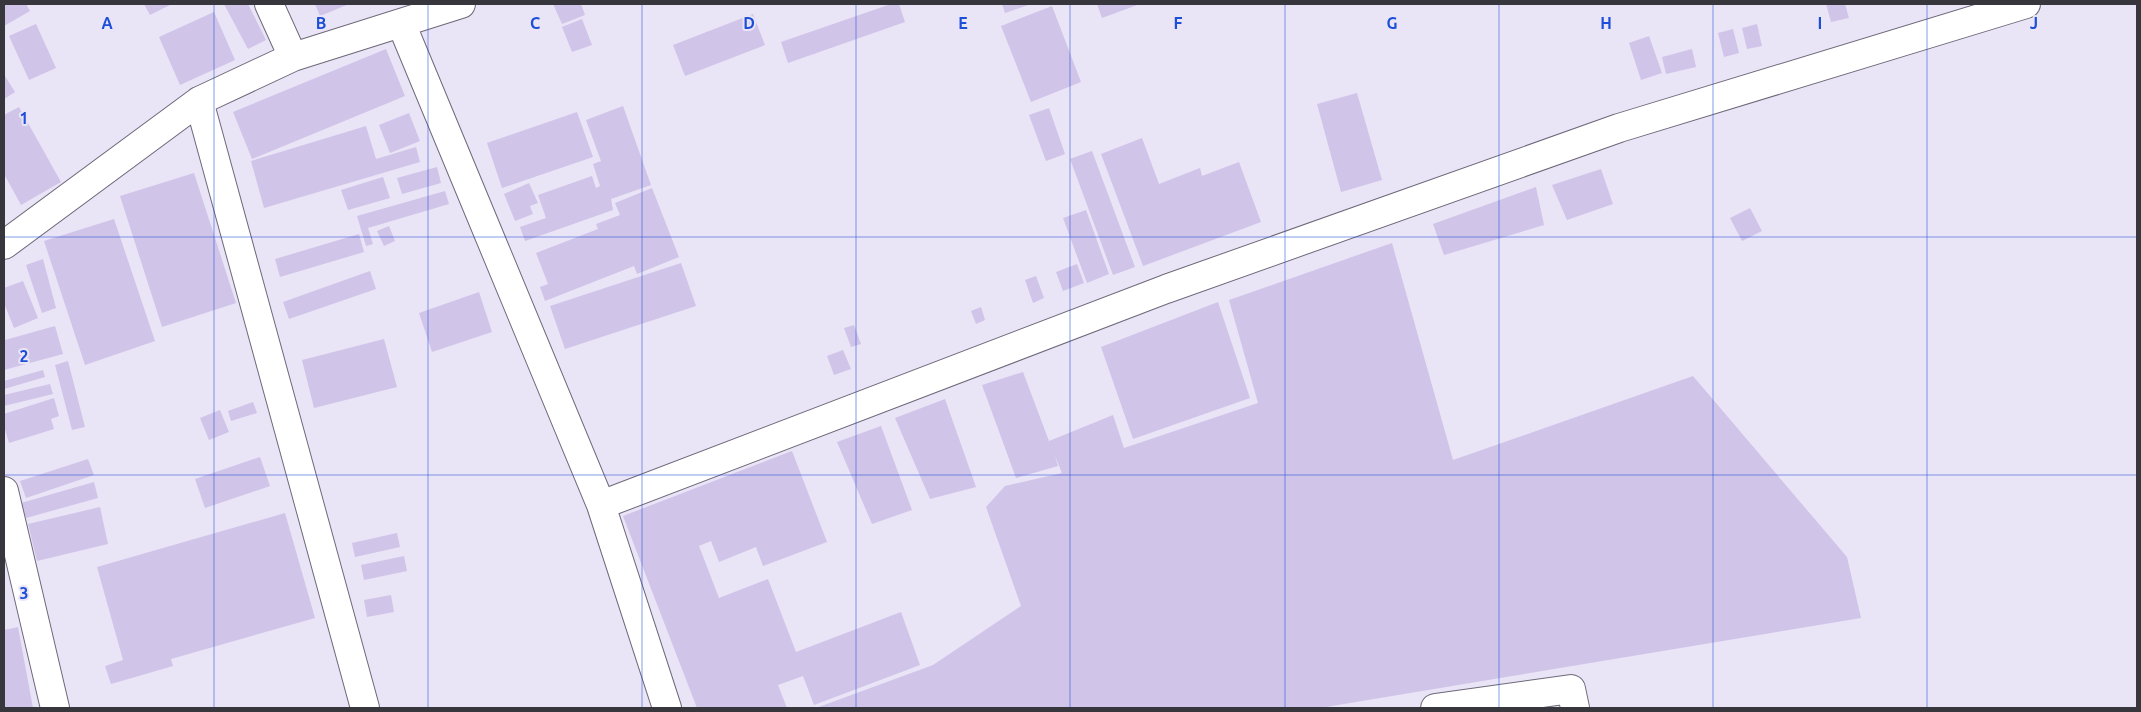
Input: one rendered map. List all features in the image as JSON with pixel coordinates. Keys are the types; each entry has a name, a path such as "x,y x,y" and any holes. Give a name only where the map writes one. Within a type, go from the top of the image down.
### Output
{"street":[{"path":"269,4 293,57"},
{"path":"601,504 1166,289 1619,128 2026,4"},
{"path":"6,238 199,101 293,57 456,5"},
{"path":"401,23 601,504 667,708"},
{"path":"199,101 365,708"},
{"path":"4,491 55,708"},
{"path":"1435,708 1571,689 1575,708"}],"building":[{"path":"4,4 26,4 30,11 4,26"},
{"path":"144,4 172,4 150,15"},
{"path":"224,4 248,4 266,40 248,49"},
{"path":"315,4 349,4 320,16"},
{"path":"553,4 581,4 585,15 562,24"},
{"path":"891,4 899,4 905,22 788,63 781,42"},
{"path":"1002,4 1031,4 1005,13"},
{"path":"1097,4 1140,4 1102,18"},
{"path":"1826,4 1845,4 1849,18 1831,22"},
{"path":"1052,6 1081,82 1031,102 1001,26"},
{"path":"214,12 235,60 180,85 159,37"},
{"path":"753,14 765,45 685,76 673,45"},
{"path":"582,19 592,45 572,52 562,27"},
{"path":"36,24 56,68 29,80 9,36"},
{"path":"1757,24 1762,46 1747,49 1742,28"},
{"path":"1733,29 1739,53 1724,57 1718,33"},
{"path":"1649,36 1662,73 1641,80 1629,43"},
{"path":"386,49 405,96 252,159 233,112"},
{"path":"1692,49 1696,67 1666,74 1662,57"},
{"path":"4,77 15,92 4,99"},
{"path":"1357,93 1382,180 1341,192 1317,104"},
{"path":"623,106 651,185 611,199 613,210 525,241 520,227 546,218 538,195 592,176 596,188 600,186 593,164 601,161 586,120"},
{"path":"19,107 61,182 21,205 4,174 4,115"},
{"path":"1049,108 1065,154 1046,161 1029,115"},
{"path":"577,112 593,157 502,188 487,143"},
{"path":"409,113 420,141 390,153 379,125"},
{"path":"366,126 376,159 416,147 420,162 264,208 251,161"},
{"path":"1142,138 1159,184 1200,168 1202,176 1239,162 1261,222 1143,266 1101,154"},
{"path":"1092,151 1135,267 1113,275 1070,159"},
{"path":"437,167 441,183 402,194 397,178"},
{"path":"1601,169 1613,204 1567,220 1552,185"},
{"path":"194,173 236,303 162,327 120,196"},
{"path":"383,177 390,198 348,210 341,190"},
{"path":"529,183 538,203 530,206 533,214 515,221 504,194"},
{"path":"1536,187 1544,225 1444,255 1433,224"},
{"path":"652,188 679,257 637,274 634,266 545,301 540,287 548,284 536,253 598,229 596,224 620,215 615,203"},
{"path":"445,191 449,204 368,228 373,244 366,246 357,216"},
{"path":"1750,208 1762,231 1742,241 1730,218"},
{"path":"1086,210 1109,274 1087,283 1063,218"},
{"path":"114,219 155,341 85,365 44,241"},
{"path":"389,226 395,241 384,246 377,231"},
{"path":"359,234 364,252 280,277 275,259"},
{"path":"1392,243 1453,460 1693,376 1847,557 1861,618 1320,708 816,708 933,665 1021,606 986,507 1005,486 1062,473 1055,456 1058,466 1016,478 982,385 1023,372 1049,441 1113,415 1124,448 1258,403 1229,300"},
{"path":"43,259 56,308 42,313 26,265"},
{"path":"681,263 696,306 565,349 550,306"},
{"path":"1077,264 1084,283 1063,291 1056,272"},
{"path":"370,271 376,289 289,319 283,302"},
{"path":"1036,276 1044,298 1033,303 1025,280"},
{"path":"23,281 38,318 14,328 4,303 4,288"},
{"path":"479,292 492,332 432,352 419,313"},
{"path":"1218,302 1250,398 1133,439 1101,347"},
{"path":"981,307 985,320 976,324 971,311"},
{"path":"854,325 861,344 851,347 844,328"},
{"path":"55,326 63,354 4,370 4,336 5,340"},
{"path":"384,339 397,387 314,408 302,360"},
{"path":"843,350 851,369 834,375 827,356"},
{"path":"68,361 85,427 72,430 55,365"},
{"path":"43,370 45,377 4,389 4,381"},
{"path":"50,384 53,394 4,406 4,395"},
{"path":"54,398 59,416 51,419 54,429 9,443 4,426 4,414"},
{"path":"945,399 976,487 930,499 895,418"},
{"path":"253,402 257,413 231,421 228,411"},
{"path":"220,410 229,432 209,440 200,418"},
{"path":"881,426 912,510 872,524 837,442"},
{"path":"792,451 827,542 763,566 756,547 719,562 711,541 699,546 719,598 768,579 796,652 901,612 920,665 814,705 803,676 778,685 787,708 697,708 623,516"},
{"path":"260,457 270,486 205,508 195,479"},
{"path":"88,459 94,475 26,498 20,481"},
{"path":"94,482 98,498 26,518 21,503"},
{"path":"100,507 108,544 37,561 28,524"},
{"path":"285,513 315,618 171,659 173,666 111,684 105,666 123,660 97,567"},
{"path":"397,533 400,547 355,557 352,543"},
{"path":"404,556 407,571 364,580 361,565"},
{"path":"391,595 394,612 367,617 364,600"},
{"path":"18,627 33,708 4,708 4,630"}]}
